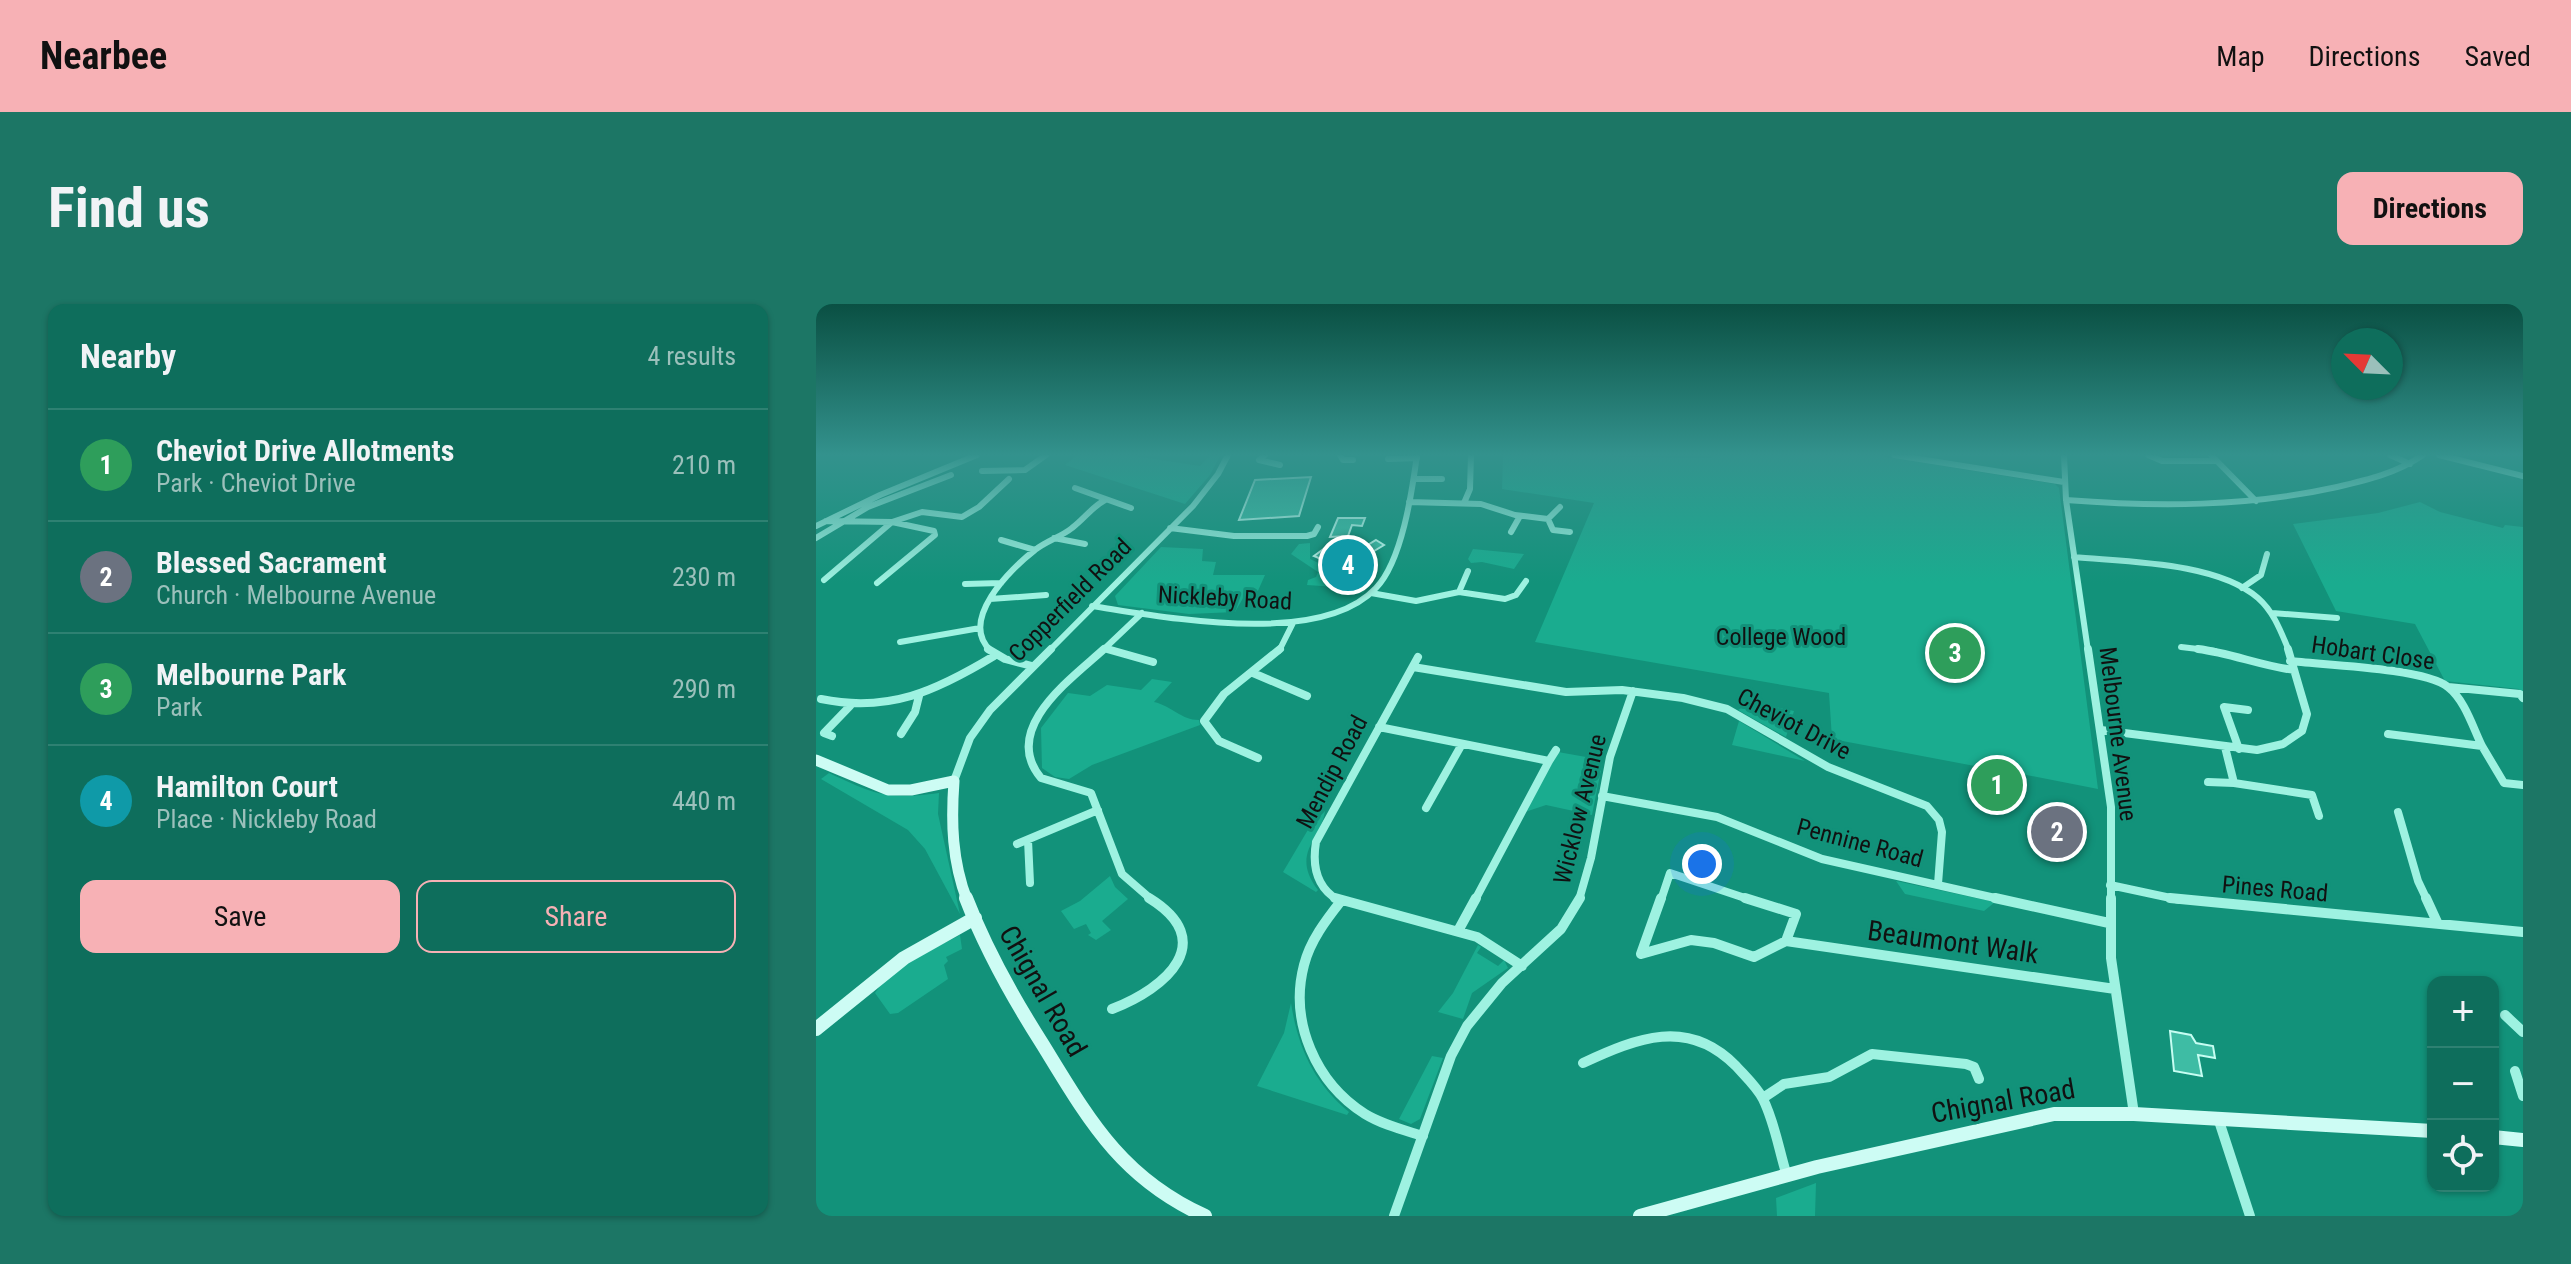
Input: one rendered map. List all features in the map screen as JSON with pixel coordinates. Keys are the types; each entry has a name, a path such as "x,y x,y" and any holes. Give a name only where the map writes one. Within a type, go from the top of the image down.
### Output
{"street":[{"path":"816,526 880,498"},
{"path":"816,538 868,507 892,498"},
{"path":"824,580 892,522 922,512 962,517 989,498"},
{"path":"1099,498 1131,508"},
{"name":"Copperfield Road","path":"954,781 970,738 990,710 1200,498"},
{"path":"1410,498 1385,575 1371,593 1416,601 1459,592 1505,599 1516,595 1526,581"},
{"path":"1464,503 1466,498"},
{"path":"2253,498 2256,501"},
{"path":"2066,500 2166,507 2276,498"},
{"path":"1032,666 994,656 984,645 980,628 990,599 1001,583 1035,550 1105,500"},
{"name":"Melbourne Avenue","path":"2066,500 2111,807 2109,923 2115,989 2134,1114"},
{"path":"1409,502 1490,506 1520,516 1548,519 1560,507"},
{"path":"1511,532 1520,516"},
{"path":"1548,519 1553,530 1570,532"},
{"path":"826,521 892,522 934,531 935,535 877,583"},
{"path":"1170,528 1234,536 1307,536 1314,534 1318,527"},
{"path":"1054,538 1085,544"},
{"path":"1001,540 1035,550"},
{"path":"2242,588 2261,575 2267,554"},
{"path":"2074,557 2196,572 2242,588 2272,613 2307,714 2302,732 2289,743 2274,748 2239,749 2101,730"},
{"path":"1459,592 1468,571"},
{"path":"965,584 1001,583"},
{"name":"Nickleby Road","path":"1092,606 1200,621 1293,623 1337,613 1371,593"},
{"path":"990,599 1046,595"},
{"path":"1112,1009 1128,1004 1149,991 1172,971 1182,952 1183,934 1176,917 1127,881 1117,867 1091,793 1039,777 1027,744 1028,732 1039,715 1083,667 1107,649 1142,613"},
{"path":"2272,613 2337,618"},
{"path":"1258,758 1218,742 1208,733 1204,721 1215,701 1286,644 1293,623"},
{"path":"900,642 980,628"},
{"name":"Hobart Close","path":"2181,647 2232,653 2264,666 2420,677 2448,687 2520,694 2523,698"},
{"path":"1107,649 1153,662"},
{"path":"821,699 850,706 919,696 942,687 994,656"},
{"name":"Mendip Road","path":"1341,901 1323,888 1313,864 1314,853 1330,814 1418,657"},
{"name":"Cheviot Drive","path":"1413,667 1566,692 1633,691 1683,698 1727,709 1828,767 1927,806 1939,820 1942,832 1938,884"},
{"path":"1253,673 1307,696"},
{"name":"Hobart Close","path":"2448,687 2504,783 2523,785"},
{"name":"Wicklow Avenue","path":"1394,1216 1451,1056 1467,1026 1493,993 1561,929 1580,897 1586,882 1610,757 1633,691"},
{"path":"901,734 915,712 919,696"},
{"path":"832,736 824,733 850,706"},
{"path":"2239,749 2224,707 2248,710"},
{"path":"1379,727 1549,761"},
{"path":"2388,734 2482,746"},
{"path":"1244,752 1254,744"},
{"path":"1426,808 1462,744"},
{"path":"2225,747 2234,783"},
{"path":"1458,931 1512,825 1556,750"},
{"path":"816,760 888,790 911,790 954,781"},
{"name":"Chignal Road","path":"954,781 949,821 975,918 997,970 1097,1134 1148,1182 1187,1209 1205,1216"},
{"path":"2208,782 2312,795 2319,816"},
{"name":"Pennine Road","path":"1602,796 1717,817 1822,859 2109,923"},
{"path":"1017,844 1098,810"},
{"path":"2398,812 2418,881 2437,922"},
{"path":"1028,840 1032,858 1028,875 1030,883"},
{"path":"1670,873 1796,914 1786,941 1754,957 1714,943 1691,940 1641,954 1670,873"},
{"name":"Pines Road","path":"2110,885 2187,901 2523,932"},
{"path":"1423,1136 1386,1124 1345,1099 1332,1086 1312,1055 1299,1007 1304,965 1310,950 1341,901 1458,931 1495,946 1522,966"},
{"path":"816,1029 904,958 975,918"},
{"name":"Beaumont Walk","path":"1786,941 2115,989"},
{"path":"2505,1015 2523,1032"},
{"path":"1583,1063 1631,1044 1673,1034 1699,1038 1730,1058 1763,1098 1787,1176"},
{"path":"1763,1098 1784,1084 1829,1077 1872,1054 1971,1065 1979,1079"},
{"path":"2515,1071 2523,1096"},
{"name":"Chignal Road","path":"1640,1216 1896,1148 2054,1114 2134,1114 2427,1131"},
{"path":"2218,1118 2250,1216"},
{"path":"2499,1138 2523,1140"}],"green space":[{"path":"1165,498 1191,498 1185,504"},
{"name":"College Wood","path":"1558,498 2060,498 2098,789 2016,773 2014,805 1979,796 1980,767 1832,739 1829,693 1535,642 1594,503"},
{"path":"2420,502 2440,512 2503,528 2505,525 2523,527 2523,695 2519,689 2445,681 2415,624 2336,611 2293,524 2378,513"},
{"path":"1310,543 1310,559 1364,584 1368,587 1363,593 1307,585 1308,580 1316,577 1318,572 1291,554 1299,544"},
{"path":"1161,547 1203,549 1202,561 1216,562 1213,575 1265,575 1257,593 1246,593 1235,612 1189,614 1118,605 1115,596"},
{"path":"1473,549 1524,554 1514,569 1482,562 1471,563 1468,559"},
{"path":"1152,679 1172,682 1154,702 1187,718 1199,720 1200,725 1092,765 1069,779 1055,777 1042,768 1041,728 1068,693 1090,696 1107,685 1141,690"},
{"path":"1751,702 1794,711 1786,737 1738,710"},
{"path":"1739,721 1805,761 1732,745"},
{"path":"1558,752 1603,760 1592,815 1546,805 1525,812"},
{"path":"829,773 882,794 906,796 939,793 938,814 960,914 925,849 908,830 821,779"},
{"path":"1325,811 1307,856 1310,877 1318,890 1316,892 1283,872 1309,828"},
{"path":"1110,876 1115,887 1128,899 1102,921 1111,930 1096,940 1088,935 1091,933 1086,924 1074,929 1061,911 1080,901"},
{"path":"1896,881 1995,902 1984,911 1905,894"},
{"path":"960,935 962,949 946,957 948,961 944,965 948,979 898,1013 890,1014 875,993 883,983 914,959"},
{"path":"1478,945 1481,947 1477,953 1498,966 1504,960 1508,968 1472,993 1463,1019 1438,1012 1453,993"},
{"path":"1291,1003 1298,1035 1310,1064 1326,1089 1349,1112 1347,1115 1257,1086 1284,1033"},
{"path":"1432,1056 1443,1058 1420,1119 1411,1124 1399,1119"},
{"path":"1816,1183 1815,1216 1777,1216 1776,1198"}],"building":[{"path":"1248,498 1305,498 1299,516 1239,520"},
{"path":"1338,518 1365,518 1362,526 1352,525 1348,536 1330,537"},
{"path":"1376,540 1384,545 1356,562 1373,575 1359,581 1342,568 1314,556 1325,548 1348,557"},
{"path":"2170,1031 2191,1035 2196,1043 2213,1046 2215,1058 2198,1055 2202,1076 2174,1071"}],"place":[{"name":"Hamilton Court","path":"1348,565"},
{"name":"Melbourne Park","path":"1955,653"},
{"name":"Cheviot Drive Allotments","path":"1997,785"},
{"name":"Blessed Sacrament","path":"2057,832"}]}
